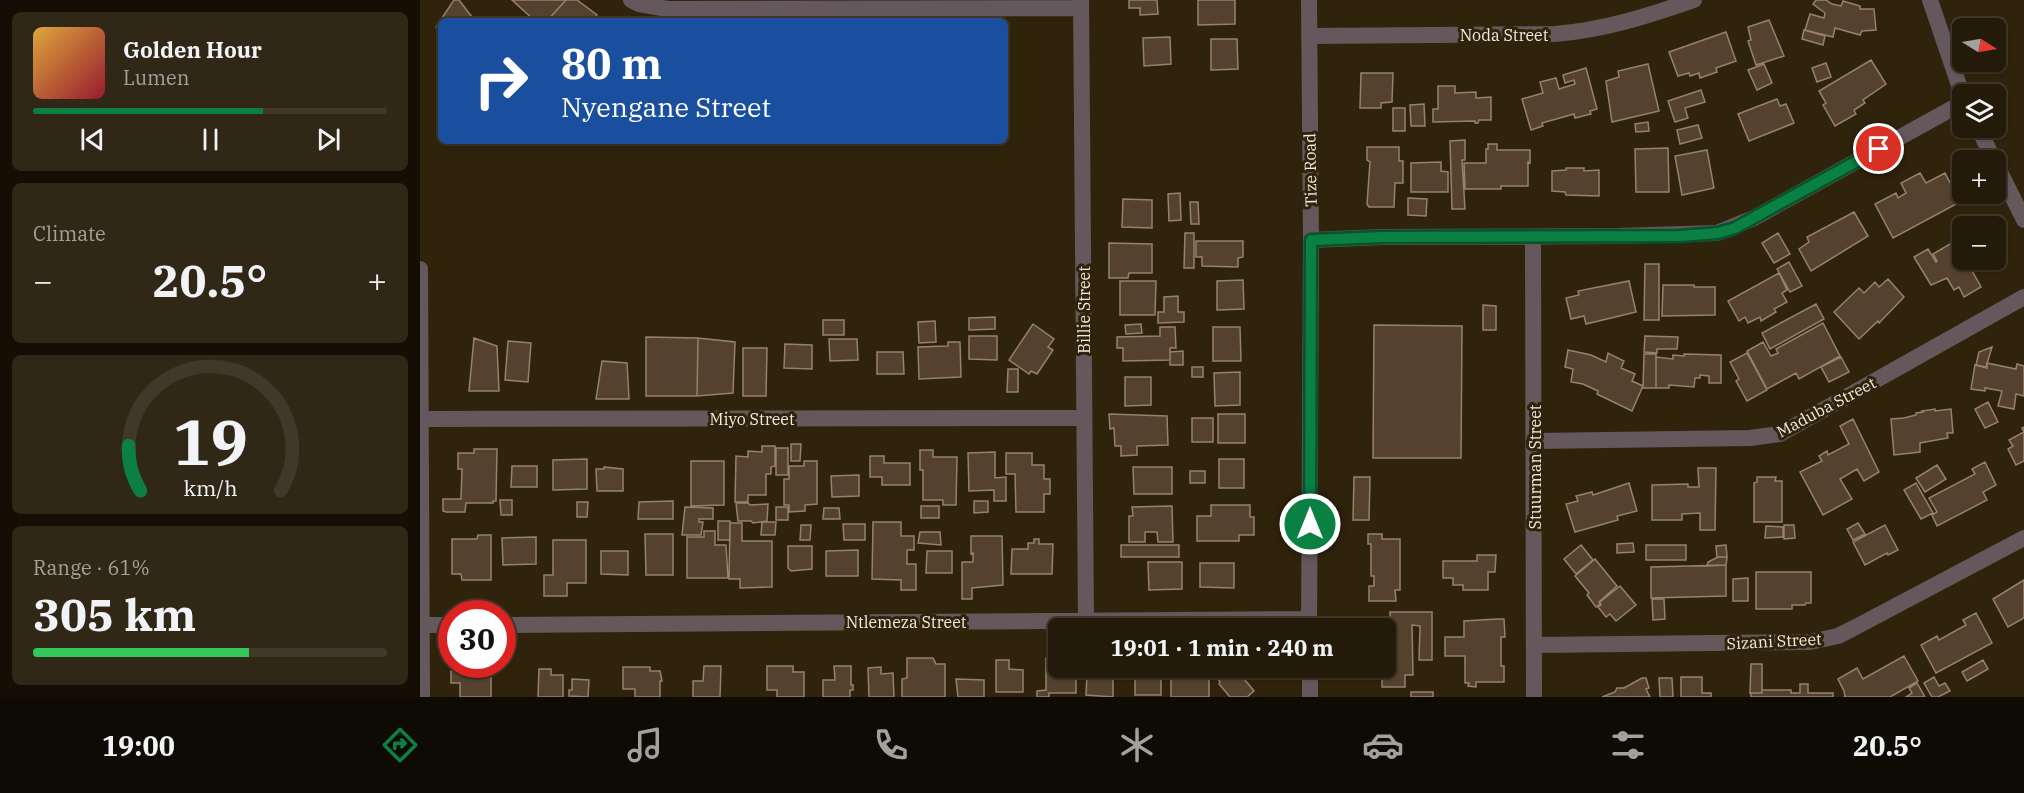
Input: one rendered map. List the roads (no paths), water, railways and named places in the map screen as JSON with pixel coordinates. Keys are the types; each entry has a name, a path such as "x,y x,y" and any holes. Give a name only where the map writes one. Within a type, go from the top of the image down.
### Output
{"street":[{"path":"631,0 639,4 668,9 1081,4"},
{"name":"Tize Road","path":"1309,0 1311,240 1309,618"},
{"name":"Noda Street","path":"1309,36 1576,33 1614,26 1694,0"},
{"path":"1930,0 1959,84"},
{"name":"Billie Street","path":"1081,4 1086,618"},
{"path":"1311,240 1718,233 1754,218 1952,109"},
{"path":"2006,183 2024,219"},
{"name":"Stuurman Street","path":"1533,237 1534,697"},
{"path":"420,269 422,697"},
{"name":"Maduba Street","path":"1535,441 1750,438 1780,434 2024,297"},
{"name":"Miyo Street","path":"420,419 1084,418"},
{"name":"Sizani Street","path":"1535,645 1822,640 1852,629 2024,538"},
{"name":"Ntlemeza Street","path":"516,625 1048,620"},
{"path":"422,626 438,625"},
{"path":"1310,678 1310,697"}]}
